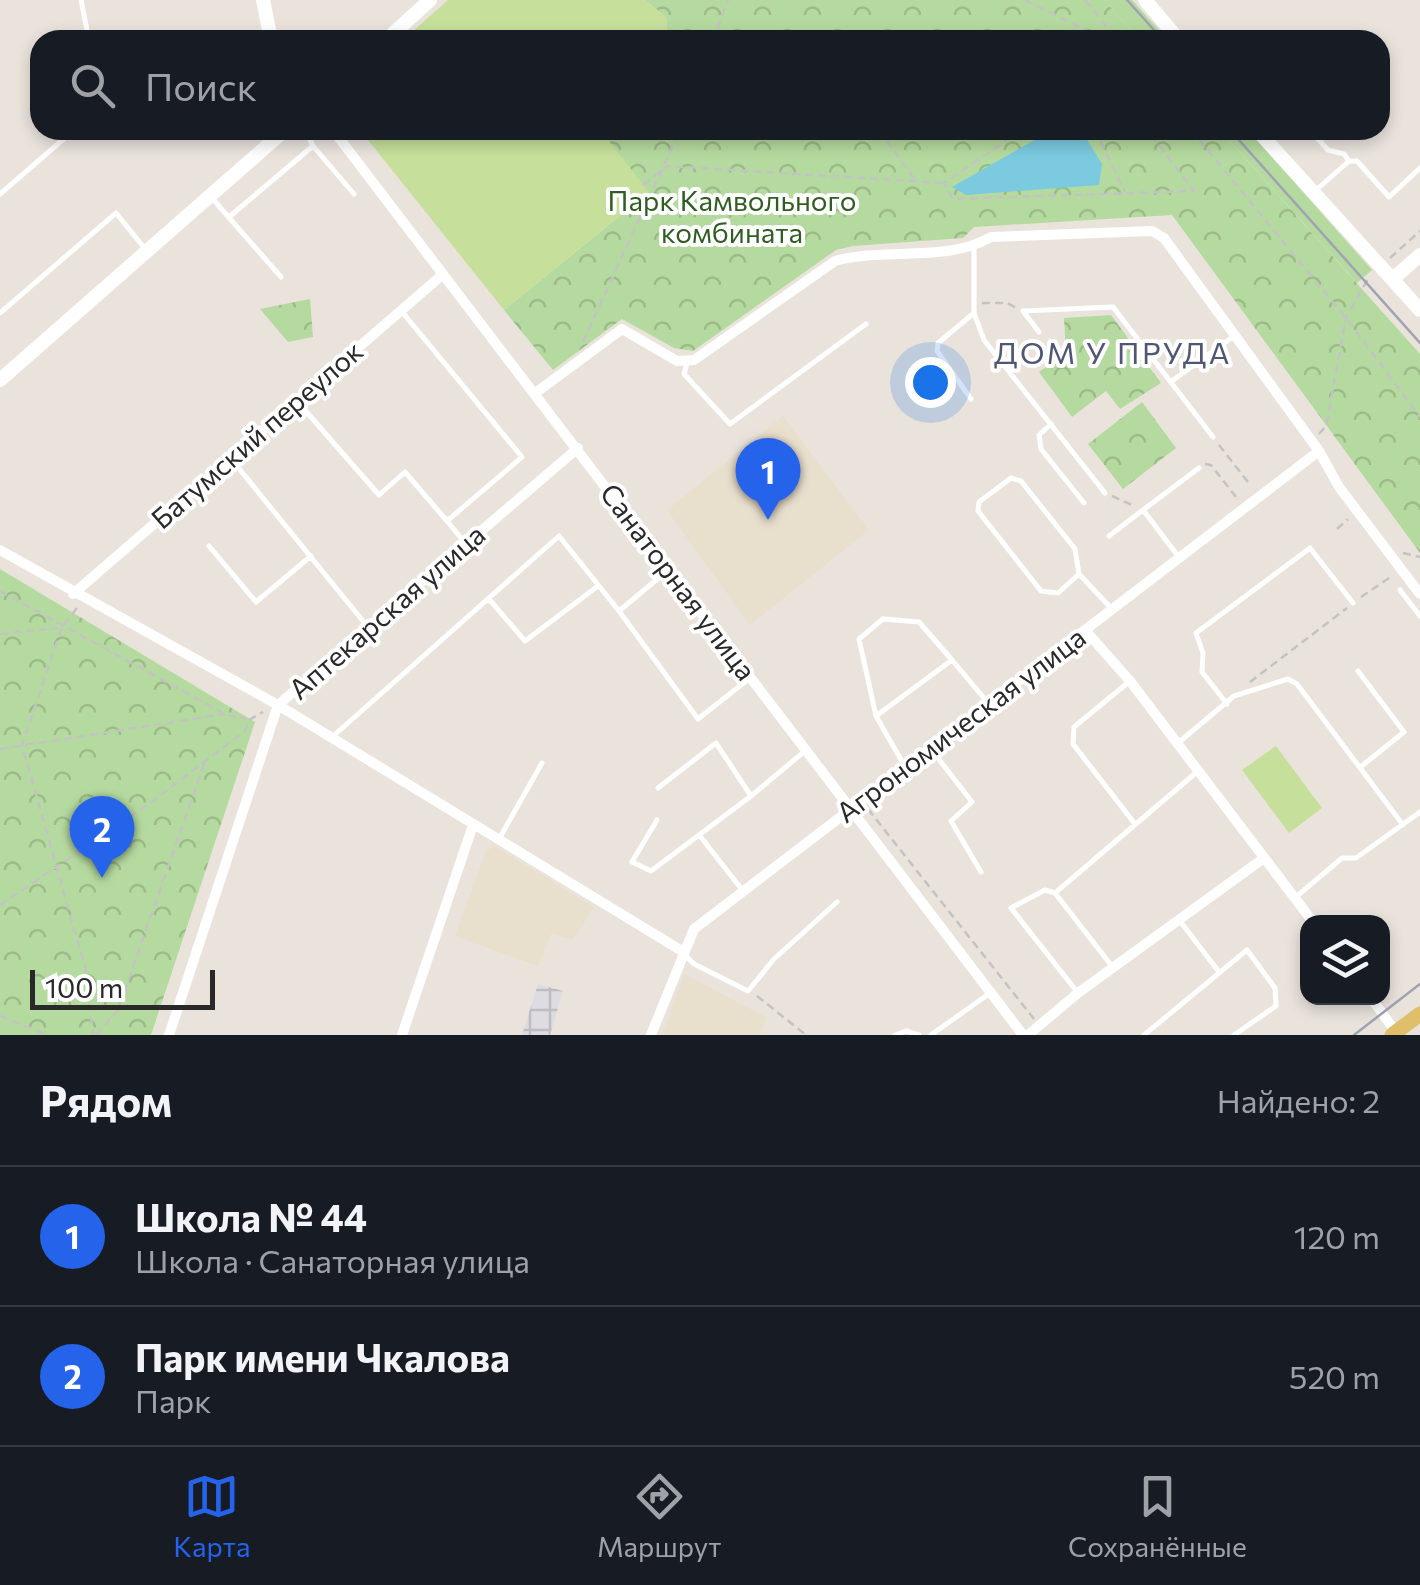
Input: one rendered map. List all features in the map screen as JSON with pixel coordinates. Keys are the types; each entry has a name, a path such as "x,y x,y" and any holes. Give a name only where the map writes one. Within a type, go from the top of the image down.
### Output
{"main road":[{"path":"1395,1034 1420,1014"}],"street":[{"path":"263,0 268,30"},
{"path":"397,30 430,0"},
{"path":"1145,0 1170,30"},
{"path":"0,380 273,140"},
{"name":"Санаторная улица","path":"340,140 805,751 857,804 990,993 1025,1035"},
{"path":"1266,140 1420,310"},
{"path":"534,394 628,329 687,363 835,261 857,255 974,248 991,237 1152,231 1164,238 1316,447 1356,511 1420,594"},
{"path":"1392,279 1420,255"},
{"name":"Батумский переулок","path":"78,596 440,276"},
{"name":"Агрономическая улица","path":"651,1035 694,929 1180,558 1316,447"},
{"name":"Аптекарская улица","path":"169,1035 278,705 578,448"},
{"path":"0,550 278,705 682,952"},
{"path":"1086,630 1130,681 1308,915"},
{"path":"402,1035 473,824"},
{"path":"1025,1035 1264,858"},
{"path":"1375,1005 1395,1034"}],"lane":[{"path":"81,0 87,30"},
{"path":"0,194 62,140"},
{"path":"309,140 354,194"},
{"path":"1319,140 1328,150 1344,154 1348,161"},
{"path":"229,218 312,146"},
{"path":"1314,192 1348,161 1357,161 1389,197 1420,168"},
{"path":"209,195 281,277"},
{"path":"0,313 116,213 146,250"},
{"path":"974,248 974,313 984,340 1105,493"},
{"path":"1023,311 1113,307 1213,437"},
{"path":"401,310 522,457 447,521"},
{"path":"1023,311 1039,332"},
{"path":"970,399 936,352 938,343 974,313"},
{"path":"687,363 684,374 730,424 866,324"},
{"path":"1171,382 1234,336"},
{"path":"296,400 378,495 405,472 466,544"},
{"path":"1051,424 1039,435 1041,449 1084,503"},
{"path":"230,458 368,627"},
{"path":"1109,536 1199,468"},
{"path":"1079,574 1058,593 1042,591 978,512 979,502 1011,478 1021,481 1075,549 1079,574 1112,610"},
{"path":"1143,510 1180,558"},
{"path":"331,738 559,536 620,610 698,719 750,678"},
{"path":"210,546 256,602 311,556"},
{"path":"1227,704 1202,672 1204,653 1196,633 1310,548 1353,603"},
{"path":"620,610 668,570"},
{"path":"489,598 525,640 599,585"},
{"path":"1400,590 1420,616"},
{"path":"906,767 876,716 859,639 884,619 918,622 989,704"},
{"path":"876,716 952,660"},
{"path":"1358,671 1404,732 1362,765"},
{"path":"1177,744 1234,696 1282,678 1298,684 1403,825"},
{"path":"1130,681 1074,726 1072,744 1135,824"},
{"path":"658,788 716,743 751,796"},
{"path":"931,748 972,802 950,821 980,872"},
{"path":"657,820 632,862 650,872 805,751"},
{"path":"499,838 542,763"},
{"path":"1055,893 1198,771"},
{"path":"1295,898 1342,858 1356,858 1420,812"},
{"path":"700,836 743,891"},
{"path":"1078,993 1011,908 1045,890 1055,893 1115,970"},
{"path":"682,952 694,964 748,990 774,959 838,902"},
{"path":"1180,920 1219,972"},
{"path":"1144,1035 1246,950 1275,988 1276,1006 1234,1035"},
{"path":"931,1035 990,993"},
{"path":"895,1035 906,1031 919,1035"}],"path":[{"path":"718,30 728,0"},
{"path":"1025,0 1086,30"},
{"path":"1086,0 1109,30"},
{"path":"571,368 676,140"},
{"path":"887,140 916,182"},
{"path":"642,185 667,166 944,183 1007,140"},
{"path":"1100,140 1125,193"},
{"path":"944,183 954,199 1194,191 1155,140"},
{"path":"1199,140 1346,318 1420,416"},
{"path":"1316,447 1326,426 1346,318 1364,281 1420,231"},
{"path":"974,303 1007,302 1023,311"},
{"path":"1213,437 1252,488"},
{"path":"1199,468 1211,466 1237,499"},
{"path":"1105,493 1143,510"},
{"path":"1337,529 1356,511"},
{"path":"1234,696 1401,569"},
{"path":"0,591 226,714 249,720 278,705"},
{"path":"78,596 62,628 22,745 86,967 95,1035"},
{"path":"0,634 62,628"},
{"path":"0,749 226,714"},
{"path":"0,904 206,760 245,731 249,720"},
{"path":"95,1035 118,1010 206,760"},
{"path":"857,804 1039,1026"},
{"path":"748,990 806,1035"},
{"path":"0,1016 48,1035"}],"shaded area":[{"path":"783,416 869,530 750,625 667,510"},
{"path":"494,846 594,907 573,940 551,934 538,966 455,936 486,851"},
{"path":"684,974 766,1017 760,1035 663,1035"},
{"path":"538,984 563,991 550,1035 522,1035"}],"green space":[{"path":"448,0 645,0 666,17 667,30 414,30"},
{"path":"645,0 1104,0 1131,30 667,30 666,17"},
{"path":"1104,0 1132,0 1159,30 1131,30"},
{"path":"368,140 608,140 649,192 504,310"},
{"name":"Парк Камвольного комбината","path":"608,140 1229,140 1420,354 1420,553 1172,215 974,227 963,238 836,250 693,351 674,348 622,319 553,370 504,310 648,193"},
{"path":"1229,140 1257,140 1372,270 1357,283"},
{"path":"310,299 313,337 288,342 260,309"},
{"path":"1111,315 1161,383 1120,409 1106,391 1072,417 1039,372 1066,352 1064,318"},
{"path":"1142,402 1176,448 1123,489 1088,444"},
{"path":"0,569 255,722 151,1035 0,1035"},
{"path":"1276,746 1322,808 1289,833 1242,770"}],"water":[{"path":"1034,140 1087,140 1102,164 1099,185 966,195 952,187"}],"tram line":[{"path":"1127,0 1154,30"},
{"path":"1239,140 1420,343"},
{"path":"1354,1035 1420,984"}],"place":[{"name":"Школа № 44","path":"768,520"},
{"name":"Парк имени Чкалова","path":"102,878"}],"district":[{"name":"ДОМ У ПРУДА","path":"1113,354"}]}
